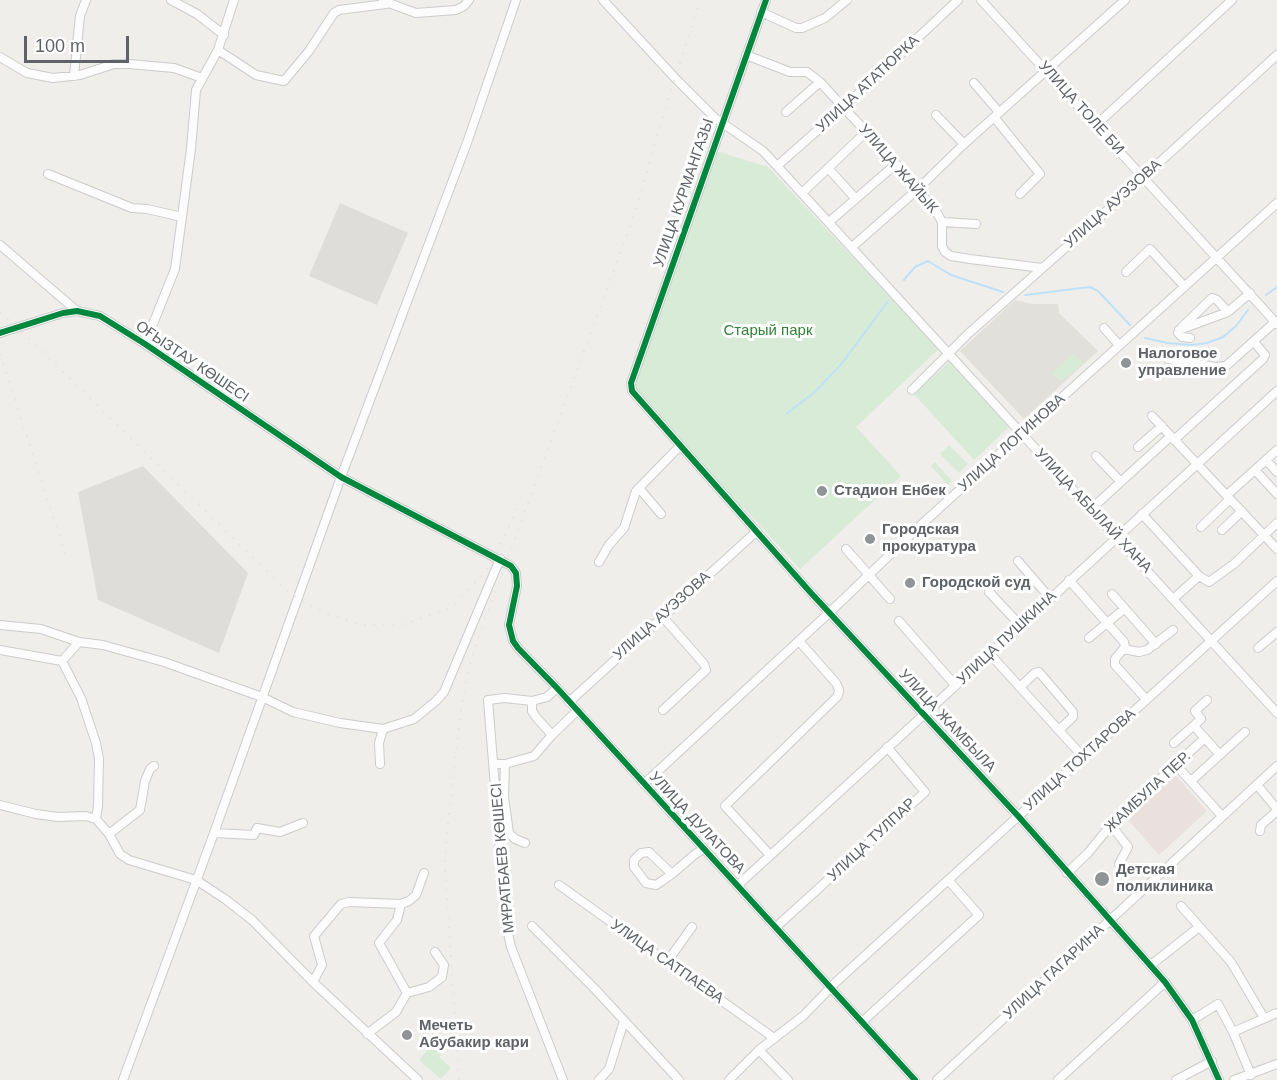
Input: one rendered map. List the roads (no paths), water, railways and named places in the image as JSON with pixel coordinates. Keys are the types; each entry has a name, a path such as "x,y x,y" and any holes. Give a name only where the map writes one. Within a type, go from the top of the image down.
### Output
{"street":[{"path":"74,76 80,16 86,0"},
{"path":"171,0 197,14 224,35"},
{"path":"145,344 175,269 196,90 218,50 234,0"},
{"path":"218,50 256,75 284,81 309,51 334,13 339,10 384,2 416,12 447,11 461,8 469,0"},
{"path":"123,1080 341,477 460,161 516,0"},
{"name":"УЛИЦА АБЫЛАЙ ХАНА","path":"603,0 721,124 763,151 1277,713"},
{"name":"УЛИЦА КУРМАНГАЗЫ","path":"634,395 630,388 631,383 766,0"},
{"path":"761,12 796,28 802,28 825,18 848,0"},
{"name":"УЛИЦА АТАТЮРКА","path":"777,166 844,107 958,0"},
{"name":"УЛИЦА ТОЛЕ БИ","path":"981,0 1276,323"},
{"path":"852,247 1125,0"},
{"path":"1096,125 1233,0"},
{"name":"УЛИЦА ЖАЙЫК","path":"746,55 790,72 807,72 820,82 918,189 942,222 942,246 945,252 951,256 1042,267"},
{"name":"УЛИЦА АУЭЗОВА","path":"912,390 1042,267 1277,55"},
{"path":"0,57 27,74 53,78 74,76 114,64 143,64 174,68 202,78"},
{"path":"786,112 820,82"},
{"path":"974,83 1040,174 1020,194"},
{"path":"936,115 964,144"},
{"path":"802,193 866,132"},
{"path":"829,222 896,164"},
{"path":"828,168 855,198"},
{"path":"48,174 120,204 182,217"},
{"name":"УЛИЦА ЛОГИНОВА","path":"644,784 923,523 1277,203"},
{"path":"942,222 976,224"},
{"path":"0,245 77,310"},
{"path":"1126,272 1150,249 1184,286"},
{"path":"1179,330 1228,312 1250,293"},
{"path":"1179,330 1212,298 1228,312"},
{"path":"0,333 63,312 77,310"},
{"name":"ОҒЫЗТАУ КӨШЕСІ","path":"77,310 100,316 145,344 341,477 511,566"},
{"path":"1168,359 1216,367 1226,366 1276,323"},
{"path":"1104,328 1119,345"},
{"path":"1179,330 1178,333 1182,338 1190,338"},
{"path":"1090,510 1263,359 1265,355 1254,342"},
{"name":"УЛИЦА ПУШКИНА","path":"738,885 1277,391"},
{"name":"УЛИЦА ЖАМБЫЛА","path":"634,395 1019,817 1166,982 1192,1020 1219,1080"},
{"path":"1152,416 1277,549"},
{"path":"1138,447 1162,426"},
{"path":"599,562 609,545 624,528 632,501 639,488 680,446"},
{"path":"1201,527 1277,450"},
{"path":"1096,456 1121,482"},
{"path":"1266,460 1277,472"},
{"path":"1255,470 1277,494"},
{"path":"639,488 661,514"},
{"path":"1222,530 1242,512"},
{"path":"1142,514 1206,582 1212,581 1234,564 1277,523"},
{"name":"УЛИЦА АУЭЗОВА","path":"569,702 757,531"},
{"path":"846,549 890,598"},
{"path":"0,625 41,629 79,642 103,645 164,662 262,697 293,712 340,723 383,729 414,719 444,692 500,559"},
{"path":"1018,561 1050,598"},
{"name":"УЛИЦА ДУЛАТОВА","path":"511,566 516,573 518,586 509,620 513,641 518,648 915,1080"},
{"path":"1173,599 1199,576"},
{"path":"1069,580 1124,642 1124,649 1114,659 1115,665 1146,699"},
{"name":"УЛИЦА ТОХТАРОВА","path":"774,1038 803,1016 830,988 1277,581"},
{"path":"989,592 1020,625"},
{"path":"1112,594 1156,644"},
{"path":"1089,638 1124,609"},
{"path":"662,616 704,664 706,670 663,710"},
{"path":"899,621 955,686"},
{"path":"1124,649 1139,652 1156,644 1173,630"},
{"path":"1258,648 1277,632"},
{"path":"770,855 726,806 838,696 839,690 836,683 799,641"},
{"path":"62,661 79,642"},
{"path":"0,650 62,661"},
{"path":"989,653 1084,758"},
{"path":"62,661 81,698 96,743 99,767 99,806 96,819"},
{"path":"1020,687 1039,672 1073,711 1073,717 1059,730"},
{"path":"552,735 532,711 532,701 547,697 557,688"},
{"name":"МҰРАТБАЕВ КӨШЕСІ","path":"532,701 505,698 488,700 495,764 506,924 511,947 562,1080"},
{"path":"1174,743 1202,718 1195,711 1207,700"},
{"path":"495,764 505,764 534,756 577,711"},
{"path":"1194,726 1220,755"},
{"path":"380,764 379,743 383,729"},
{"path":"1191,781 1245,732"},
{"name":"ЖАМБУЛА ПЕР.","path":"1068,873 1089,853 1111,825 1205,738"},
{"name":"УЛИЦА ТУЛПАР","path":"776,927 925,792 887,747"},
{"path":"505,764 504,797 509,833 515,839 525,843"},
{"path":"1176,765 1222,816"},
{"path":"109,834 140,810 145,782 150,769 154,766"},
{"name":"УЛИЦА ГАГАРИНА","path":"937,1080 1222,816 1258,786 1277,766"},
{"path":"1258,786 1277,810 1261,825 1260,831"},
{"path":"0,805 36,814 58,817 86,816 96,819 109,834 120,854 129,860 196,880 252,920 313,982 418,1080"},
{"path":"214,833 254,835 256,828 280,832 303,823"},
{"path":"1111,825 1128,847 1119,864"},
{"path":"672,874 649,852 641,853 634,860 634,867 648,885 656,885 672,874 703,849"},
{"path":"313,982 322,965 314,936 341,904 409,901 416,895 424,873"},
{"path":"862,1022 979,915 948,880"},
{"name":"УЛИЦА САТПАЕВА","path":"560,885 774,1038"},
{"path":"401,903 397,920 380,943 407,993"},
{"path":"1180,906 1232,962 1264,1018"},
{"name":"МҰРАТБАЕВ КӨШЕСІ","path":"532,926 679,1080"},
{"path":"667,962 692,927"},
{"path":"1151,965 1199,927"},
{"path":"367,1034 396,1012 407,993 429,987 442,977 444,965 435,952"},
{"path":"1058,1080 1166,982"},
{"path":"1192,1020 1218,1005 1233,1032 1251,1075"},
{"path":"1233,1032 1277,1013"},
{"path":"599,1080 609,1069 624,1021"},
{"path":"729,1080 774,1038"},
{"path":"759,1050 788,1080"},
{"path":"1176,1080 1212,1061"},
{"path":"1234,1080 1276,1067"}],"waterway":[{"path":"904,280 915,267 928,261 951,275 1003,292"},
{"path":"1025,295 1090,287 1098,291 1130,325"},
{"path":"1266,295 1277,287"},
{"path":"786,414 815,392 843,362 888,301"},
{"path":"1145,338 1191,345 1207,343 1223,337 1236,326 1248,310"}],"railway":[{"path":"459,1080 445,867 461,710 467,676 473,653 637,207 700,0"},
{"path":"0,313 281,585 297,598 325,613 362,625 406,624 452,607 486,571 517,509"},
{"path":"0,354 67,559"}],"place":[{"name":"Налоговое управление","path":"1126,363"},
{"name":"Стадион Енбек","path":"822,491"},
{"name":"Городская прокуратура","path":"870,539"},
{"name":"Городской суд","path":"910,583"},
{"name":"Детская поликлиника","path":"1102,879"},
{"name":"Мечеть Абубакир кари","path":"407,1035"}],"park label":[{"name":"Старый парк","path":"768,331"}]}
